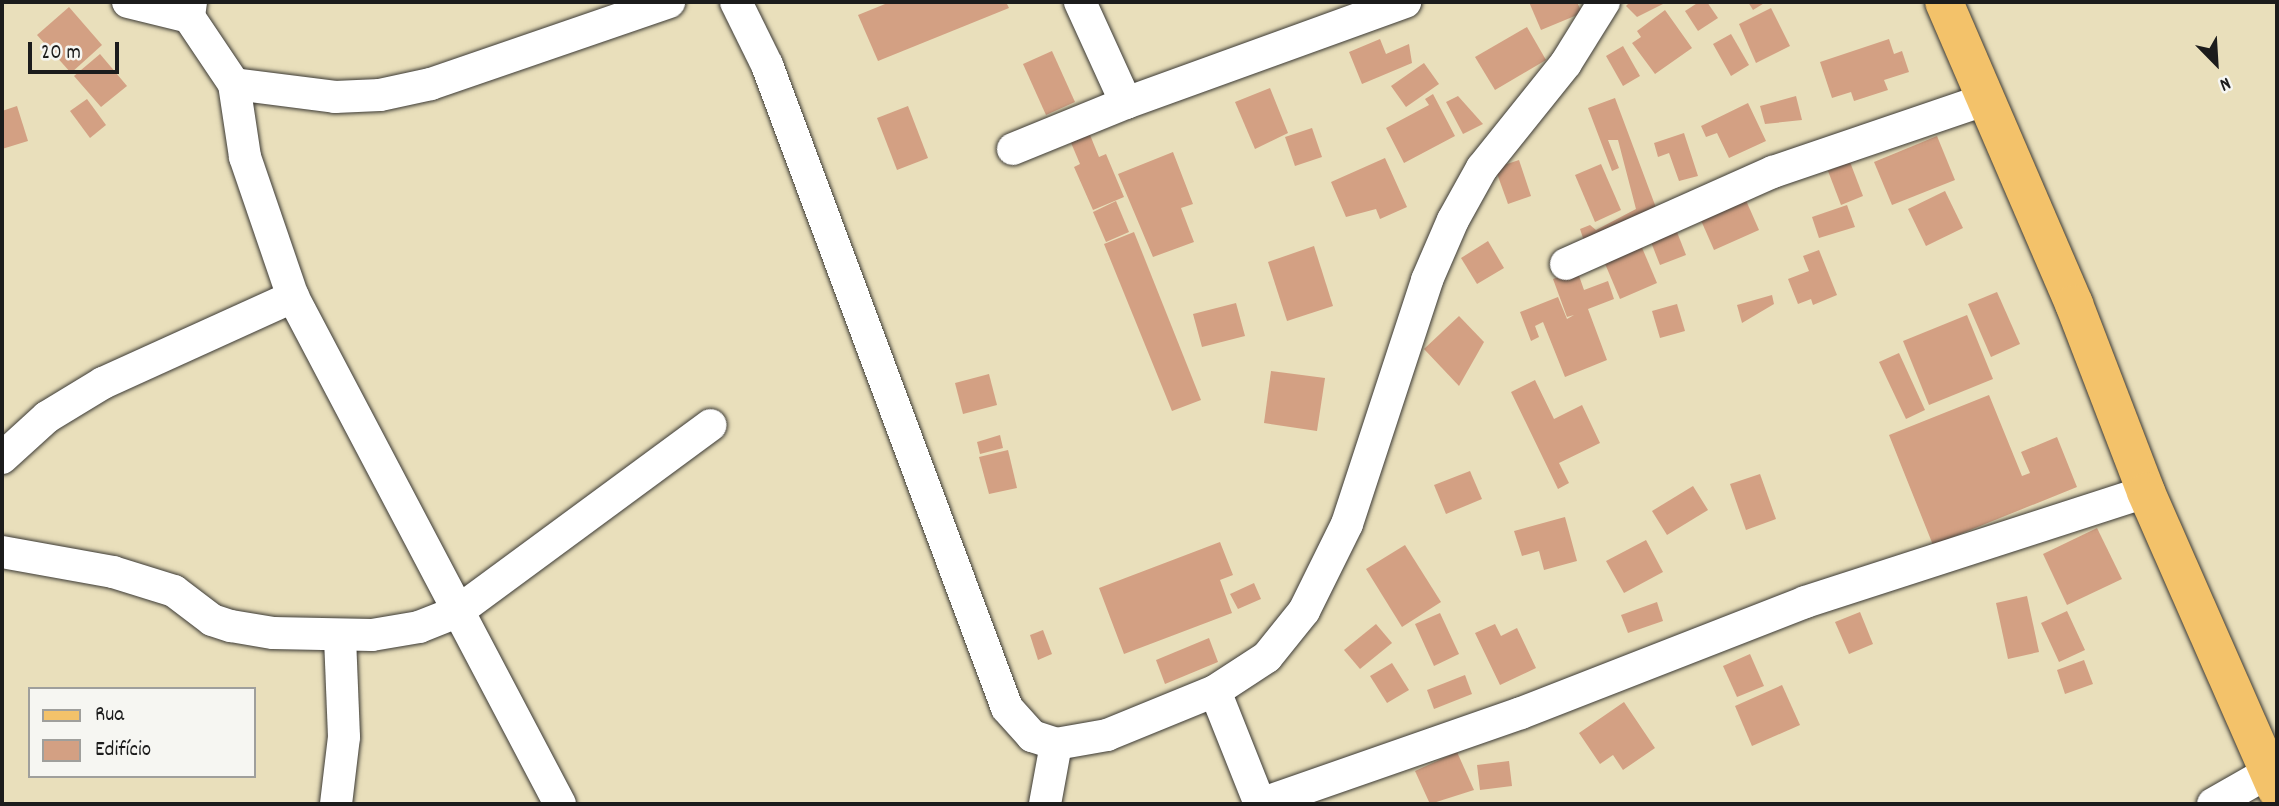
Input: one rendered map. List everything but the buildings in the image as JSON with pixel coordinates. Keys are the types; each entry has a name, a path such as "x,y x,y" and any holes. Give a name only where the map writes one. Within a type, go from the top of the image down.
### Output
{"main road":[{"path":"1944,2 2074,304 2146,492 2273,782"}],"street":[{"path":"128,2 190,9 234,84 245,157 293,297 560,804"},
{"path":"234,84 335,97 380,95 431,84 669,2"},
{"path":"736,2 767,65 1007,708 1032,736 1056,744 1107,735 1215,691 1267,657 1304,611 1347,524 1427,280 1453,220 1482,168 1566,63 1604,2"},
{"path":"1080,2 1126,103"},
{"path":"1013,149 1126,103 1405,2"},
{"path":"1566,264 1773,172 1984,100"},
{"path":"2,458 47,417 103,383 293,297"},
{"path":"2,552 147,582 174,591 212,620 230,626 340,636 419,627 457,612 711,425"},
{"path":"1215,691 1260,804 1303,797 1805,601 2146,492"},
{"path":"336,804 344,737 340,636"},
{"path":"1045,804 1056,744"},
{"path":"2213,804 2273,782"}]}
